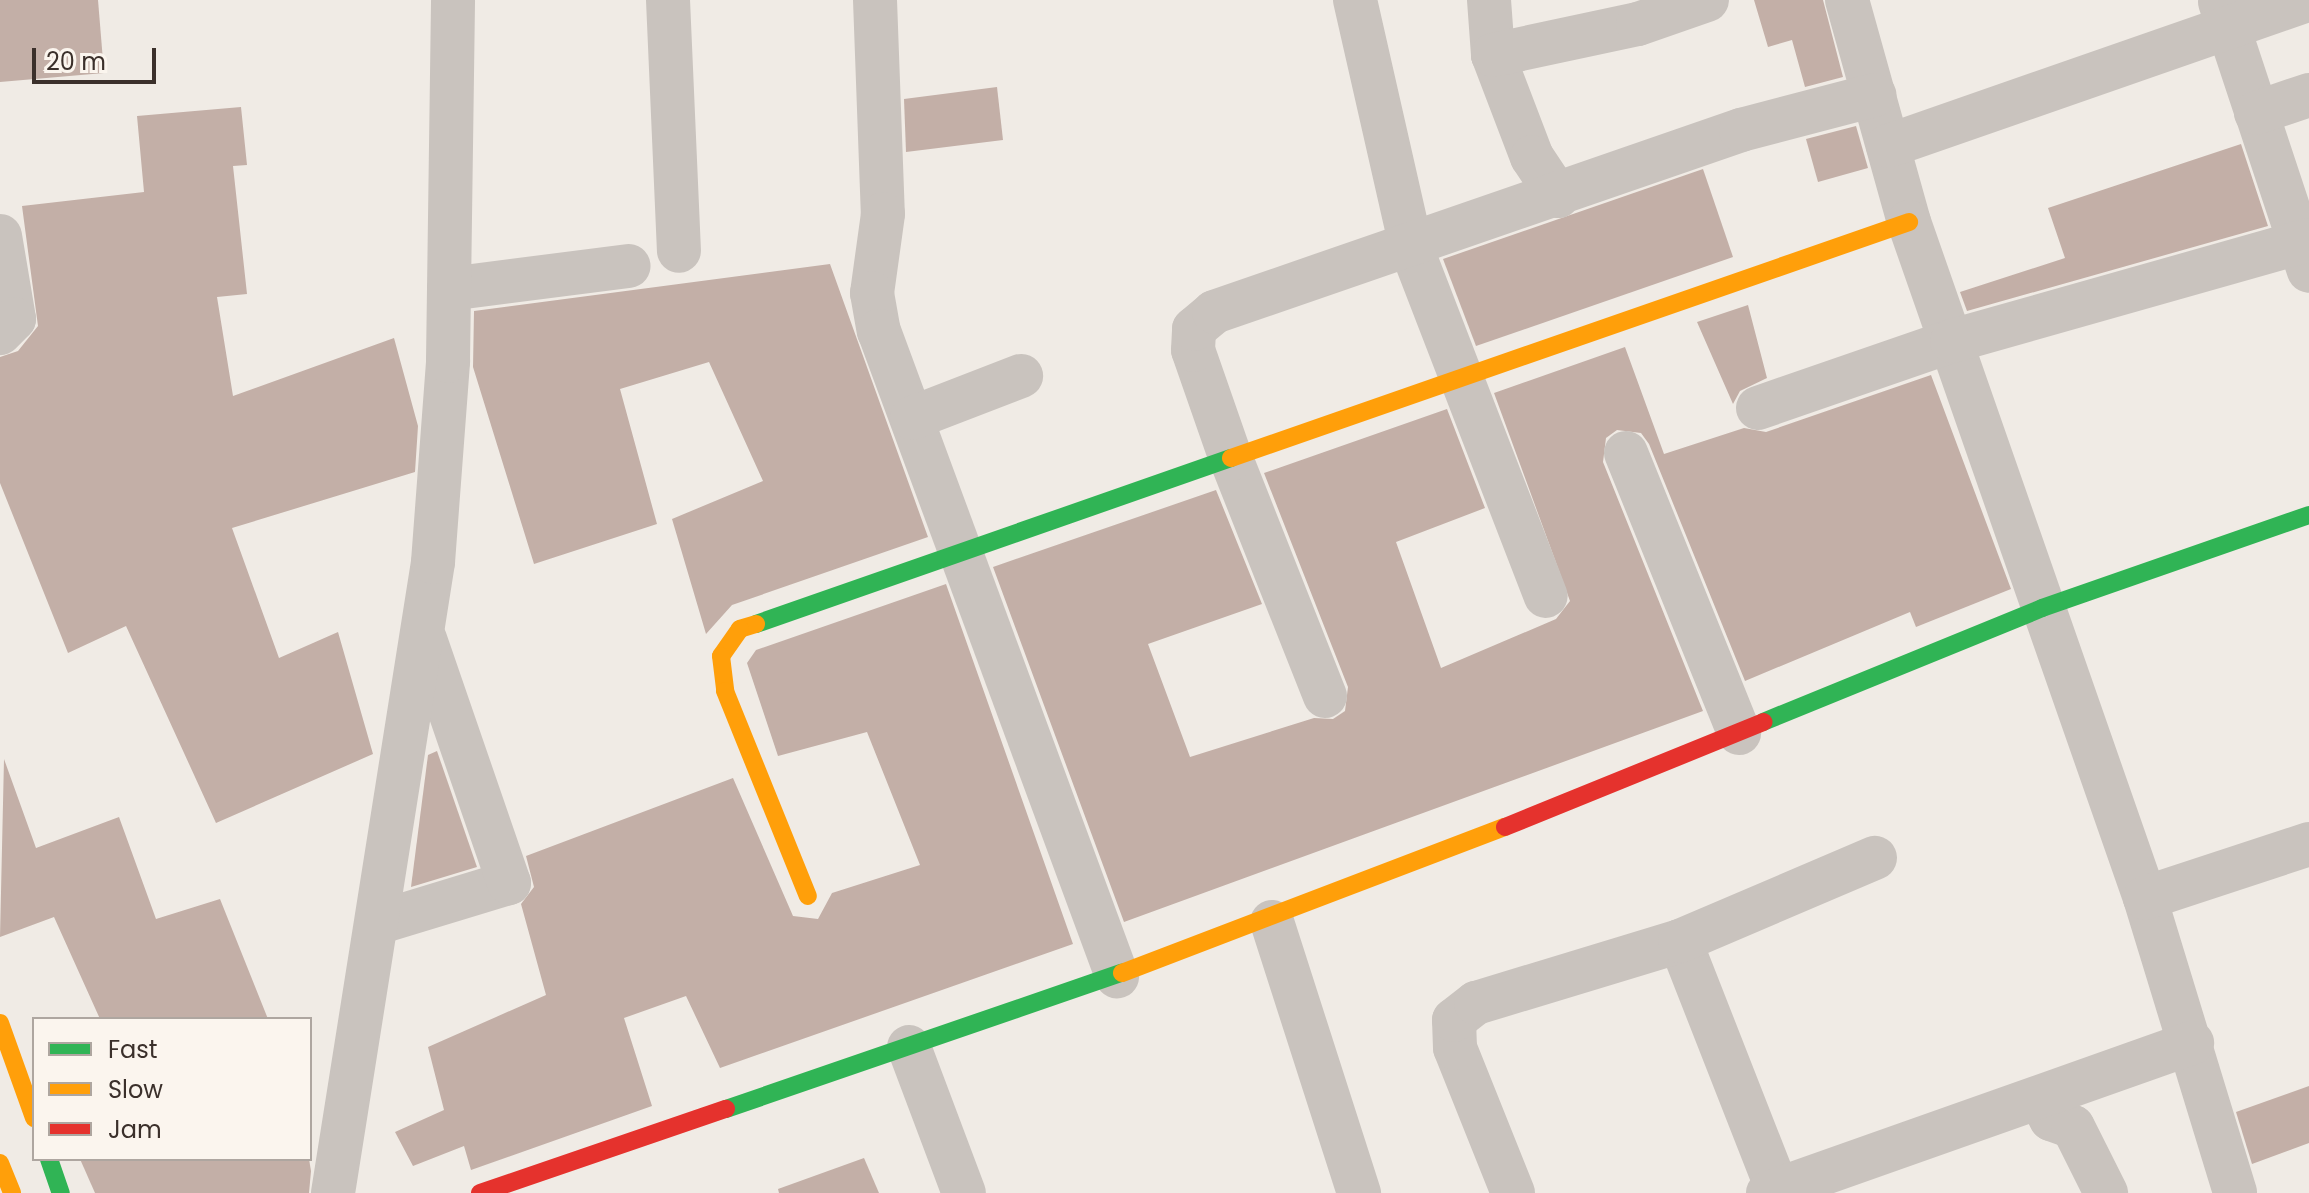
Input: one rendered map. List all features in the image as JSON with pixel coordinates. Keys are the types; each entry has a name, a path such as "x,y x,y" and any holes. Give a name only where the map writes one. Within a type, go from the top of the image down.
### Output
{"street":[{"path":"333,1193 423,633 449,289 453,0"},
{"path":"668,0 679,251"},
{"path":"875,0 883,214 872,293 912,418 1117,976"},
{"path":"1355,0 1411,247 1466,376 1546,596"},
{"path":"1489,0 1493,55 1532,157 1558,196"},
{"path":"1493,55 1636,12 1707,0"},
{"path":"1847,0 1909,222 2145,898 2192,1043 2235,1193"},
{"path":"1888,146 2224,14 2308,0"},
{"path":"1758,408 1952,341 2306,252 2224,14"},
{"path":"1325,696 1231,459 1193,350 1194,329 1214,312 1411,247 1741,130 1874,95"},
{"path":"2256,113 2309,95"},
{"path":"808,896 725,691 721,656 740,629 1909,222"},
{"path":"0,236 14,319 0,333"},
{"path":"449,289 629,266"},
{"path":"912,418 1021,376"},
{"path":"1626,453 1739,733"},
{"path":"480,1193 832,1067 909,1047 1272,922 2042,608 2309,515"},
{"path":"377,923 509,883 423,633"},
{"path":"2145,898 2309,844"},
{"path":"1513,1193 1455,1048 1454,1020 1476,1003 1680,941 1875,858"},
{"path":"1272,922 1359,1193"},
{"path":"1680,941 1775,1192 2192,1043"},
{"path":"0,1023 32,1112"},
{"path":"909,1047 964,1193"},
{"path":"2040,1099 2051,1119 2073,1127 2106,1193"},
{"path":"50,1161 61,1193"},
{"path":"0,1163 12,1193"}],"building":[{"path":"0,0 98,0 104,73 0,82"},
{"path":"1754,0 1823,0 1843,77 1805,87 1792,40 1768,47"},
{"path":"997,87 1003,140 906,152 904,99"},
{"path":"241,107 247,165 233,166 247,294 217,297 233,396 394,338 418,426 415,472 232,528 279,658 338,632 373,754 216,823 126,626 68,653 0,483 0,357 18,351 38,326 22,206 144,192 137,116"},
{"path":"1856,126 1868,168 1818,182 1806,139"},
{"path":"2241,144 2268,226 1967,311 1960,292 2065,258 2048,208"},
{"path":"1703,169 1733,257 1476,346 1443,259"},
{"path":"830,264 928,537 732,605 706,634 672,519 763,481 709,362 620,389 657,524 534,564 473,367 474,311"},
{"path":"1748,305 1767,378 1740,391 1733,404 1697,322"},
{"path":"1625,347 1664,454 1744,428 1766,432 1931,375 2011,589 1916,627 1910,612 1745,681 1649,444 1641,433 1617,430 1606,438 1603,462 1703,711 1124,922 993,567 1216,490 1262,604 1148,644 1190,757 1314,718 1333,719 1345,711 1348,687 1264,473 1447,409 1485,508 1396,542 1441,668 1556,619 1570,601 1494,393"},
{"path":"946,584 1073,944 720,1068 686,996 624,1018 652,1106 471,1170 464,1146 413,1166 395,1132 444,1110 428,1047 546,995 521,904 534,887 526,856 733,778 793,916 818,919 832,893 920,865 867,732 778,756 747,663 756,650"},
{"path":"437,751 477,867 411,887 428,755"},
{"path":"4,759 36,848 119,817 156,919 220,899 267,1017 99,1017 54,917 0,937"},
{"path":"2309,1086 2309,1143 2252,1164 2236,1112"},
{"path":"864,1158 879,1193 779,1193 778,1189"},
{"path":"81,1161 309,1161 311,1171 309,1193 95,1193"}],"traffic: fast":[{"path":"756,624 1231,458"},
{"path":"1763,722 2042,608 2309,515"},
{"path":"726,1109 1122,973"},
{"path":"50,1161 61,1193"}],"traffic: slow":[{"path":"1231,458 1909,222"},
{"path":"756,624 740,629 721,656 725,691 808,896"},
{"path":"1122,973 1505,827"},
{"path":"0,1023 32,1112"},
{"path":"0,1163 12,1193"}],"traffic: jam":[{"path":"1505,827 1763,722"},
{"path":"480,1193 726,1109"}]}
